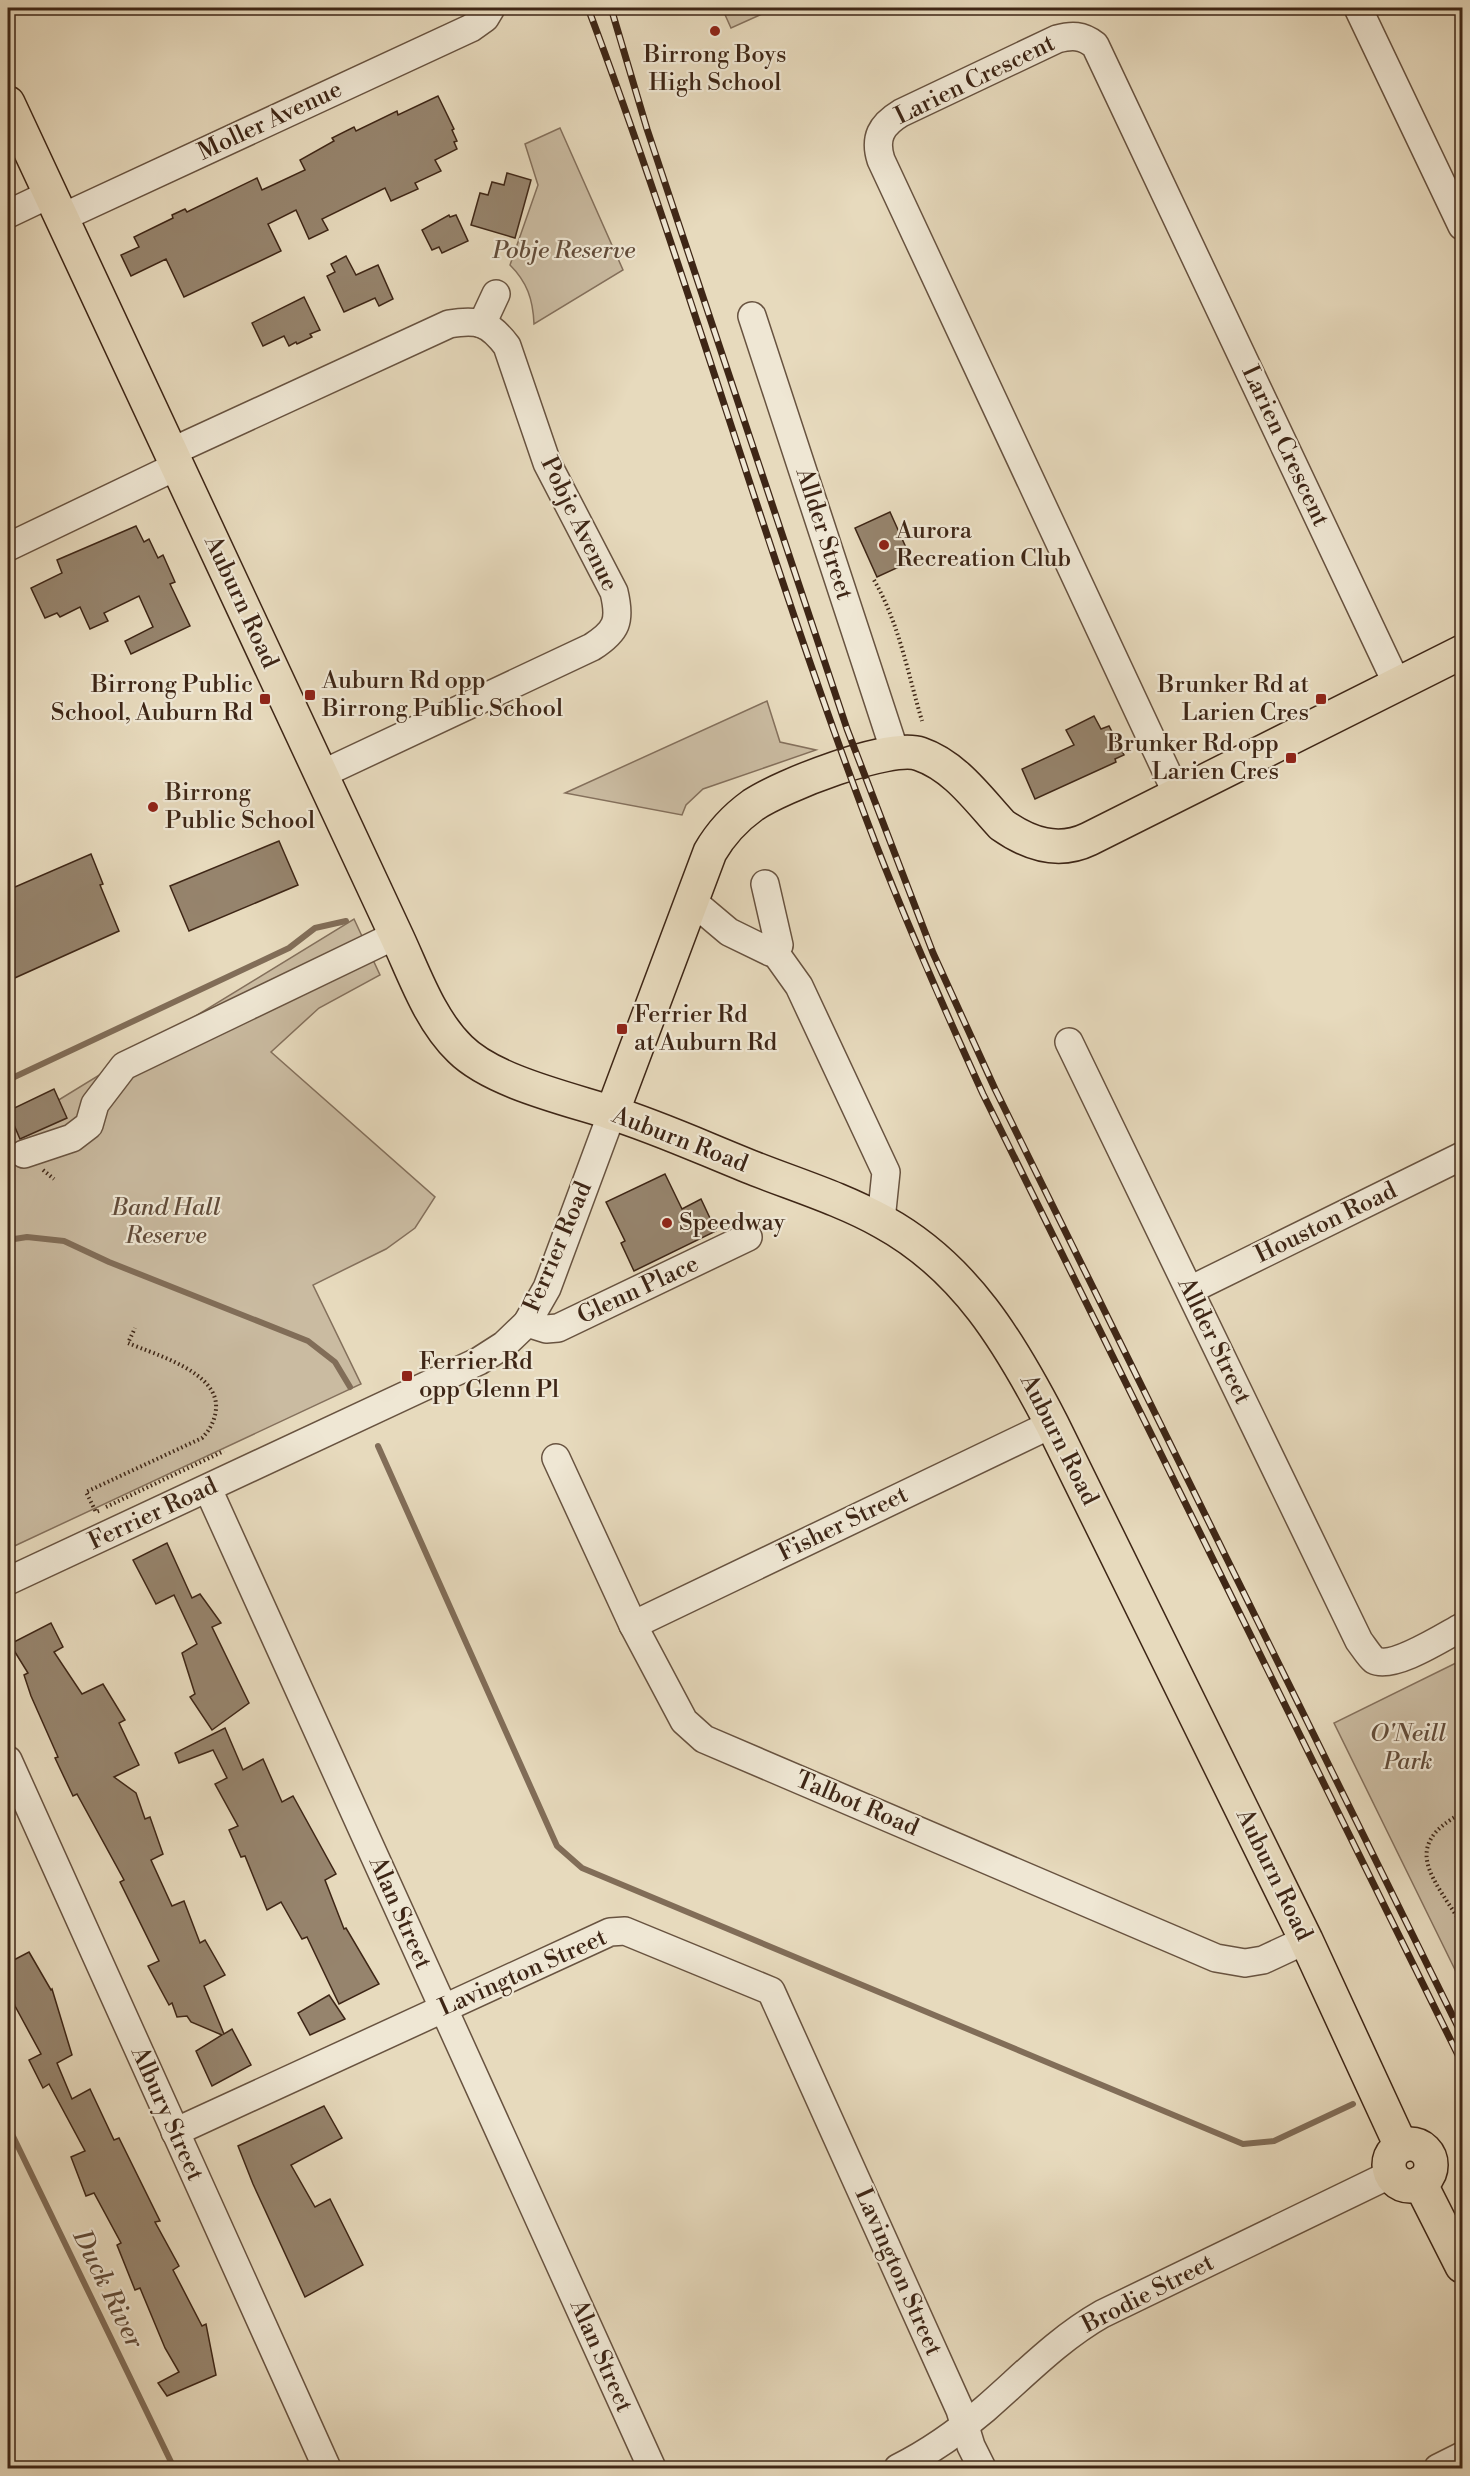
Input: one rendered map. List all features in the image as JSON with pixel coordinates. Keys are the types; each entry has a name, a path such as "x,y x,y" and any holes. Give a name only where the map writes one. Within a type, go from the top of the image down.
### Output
{"main road":[{"name":"Auburn Road","path":"8,103 396,935 445,1032 477,1063 505,1077 612,1113 880,1220 931,1256 960,1282 982,1307 999,1329 1052,1424 1306,1940 1404,2168 1462,2265"},
{"path":"907,752 953,772 1002,825 1022,838 1045,845 1066,847 1078,844 1462,652"},
{"name":"Ferrier Road","path":"612,1113 678,933 710,852 720,836 754,805 799,783 907,752"}],"street":[{"path":"1358,8 1462,226"},
{"name":"Moller Avenue","path":"8,214 56,206 484,16"},
{"name":"Larien Crescent","path":"1177,795 880,160 877,148 881,129 900,113 1057,39 1079,36 1095,45 1397,684"},
{"path":"8,547 174,459 449,324 466,321 483,324 496,294"},
{"name":"Allder Street","path":"752,316 907,752"},
{"name":"Pobje Avenue","path":"322,774 592,648 608,637 616,624 618,609 614,592 547,463 507,346 495,330 483,324"},
{"path":"691,900 729,932 770,952 779,945 765,884"},
{"path":"678,933 729,932"},
{"path":"24,1154 72,1138 89,1125 95,1104 124,1065 396,935"},
{"path":"774,951 799,986 886,1172 880,1220"},
{"name":"Allder Street","path":"1070,1042 1359,1641 1374,1659 1385,1662 1398,1660 1462,1627"},
{"name":"Ferrier Road","path":"8,1581 479,1361 504,1345 527,1323 547,1288 612,1113"},
{"name":"Houston Road","path":"1190,1290 1462,1156"},
{"path":"848,1206 886,1172"},
{"name":"Glenn Place","path":"527,1323 546,1329 558,1328 748,1238"},
{"name":"Fisher Street","path":"633,1625 1052,1424"},
{"name":"Talbot Road","path":"555,1458 633,1625 684,1721 704,1739 1216,1958 1245,1963 1263,1960 1306,1940"},
{"name":"Alan Street","path":"208,1489 652,2469"},
{"name":"Albury Street","path":"8,1760 327,2469"},
{"name":"Lavington Street","path":"175,2132 610,1932 625,1931 771,1991 960,2410 971,2446 982,2469"},
{"name":"Brodie Street","path":"898,2469 964,2425 1075,2329 1404,2168"},
{"path":"1438,2469 1462,2456"}],"path":[{"path":"874,580 881,592 907,662 922,721"},
{"path":"135,1328 128,1343 199,1374 210,1384 216,1404 215,1417 202,1438 86,1492 96,1512 224,1451"},
{"path":"1462,1813 1443,1824 1433,1834 1425,1856 1429,1868 1462,1925"}],"green space":[{"path":"722,8 772,8 773,9 731,28"},
{"name":"Pobje Reserve","path":"560,128 623,270 534,324 528,292 521,278 510,265 538,185 525,144"},
{"path":"767,701 780,742 816,750 703,789 686,805 682,815 565,793"},
{"name":"Band Hall Reserve","path":"354,919 380,975 319,1008 271,1052 435,1197 415,1228 386,1249 313,1285 361,1384 8,1549 8,1131"},
{"name":"O'Neill Park","path":"1462,1660 1462,1984 1334,1723"}],"building":[{"path":"438,96 454,129 452,130 457,141 454,142 457,149 435,160 441,171 415,183 418,189 391,201 385,188 322,219 328,230 309,239 296,210 268,224 281,251 184,297 166,259 131,276 121,255 139,247 134,237 173,218 172,215 185,209 187,212 257,178 262,190 275,184 305,170 300,160 334,141 332,138 354,127 356,131 397,111 398,115"},
{"path":"507,173 531,180 515,238 471,225 480,193 488,195 492,182 504,185"},
{"path":"449,215 450,217 456,215 468,241 442,253 439,247 432,250 422,230"},
{"path":"346,256 356,275 378,265 393,299 379,306 375,298 344,312 327,276 335,272 331,264"},
{"path":"304,297 320,330 310,334 312,337 297,344 296,342 289,346 284,336 263,346 252,323"},
{"name":"Aurora Recreation Club","path":"890,512 912,561 877,577 855,528"},
{"path":"136,526 144,542 149,539 158,558 163,555 175,582 170,584 190,626 131,654 125,641 153,627 139,596 104,613 108,621 90,629 80,607 60,617 57,613 45,618 31,588 62,573 57,560"},
{"path":"1094,716 1101,729 1109,726 1124,755 1115,759 1116,762 1035,799 1022,769 1074,745 1066,730"},
{"path":"279,841 298,885 189,931 170,886"},
{"path":"91,854 103,884 100,885 119,931 8,981 8,890"},
{"path":"54,1089 67,1118 20,1139 8,1111"},
{"name":"Speedway","path":"665,1174 682,1209 701,1199 716,1231 634,1271 621,1243 625,1241 606,1202"},
{"path":"167,1543 192,1598 200,1594 221,1623 212,1627 249,1703 212,1730 190,1697 195,1694 182,1653 197,1644 174,1595 156,1604 133,1560"},
{"path":"51,1623 63,1647 54,1652 82,1694 103,1684 125,1720 119,1723 139,1765 114,1777 136,1793 145,1819 150,1817 163,1854 151,1860 172,1906 184,1901 200,1943 205,1940 225,1975 204,1986 224,2034 232,2029 251,2065 212,2086 196,2051 222,2035 191,2022 187,2016 177,2017 172,2003 169,2005 148,1966 159,1961 120,1882 124,1880 77,1794 73,1796 55,1758 58,1757 31,1696 24,1675 28,1673 10,1644"},
{"path":"225,1728 243,1770 263,1759 282,1802 293,1796 336,1874 325,1880 344,1929 346,1928 379,1984 339,2004 307,1937 302,1939 281,1902 267,1910 245,1856 241,1857 229,1830 238,1826 215,1784 227,1778 213,1750 179,1763 175,1753"},
{"path":"29,1952 52,1989 72,2055 57,2063 72,2099 90,2089 114,2140 119,2138 160,2221 155,2222 179,2266 173,2270 202,2326 206,2324 216,2375 167,2396 158,2383 179,2372 165,2348 140,2288 135,2290 117,2245 121,2243 94,2193 86,2196 71,2157 85,2151 49,2084 43,2088 29,2060 41,2054 15,2006 8,1985 8,1963"},
{"path":"329,1995 345,2019 310,2035 298,2013"},
{"path":"324,2106 342,2138 291,2165 315,2207 330,2199 363,2265 305,2297 238,2146"}],"waterway":[{"path":"8,1080 289,948 315,928 346,921"},
{"path":"8,1240 27,1237 64,1241 109,1262 308,1341 335,1362 350,1387"},
{"path":"378,1446 557,1846 582,1868 1243,2144 1274,2141 1353,2104"},
{"name":"Duck River","path":"8,2126 174,2468"}],"railway":[{"path":"588,8 660,210 830,720 880,856 923,959 983,1094 1462,2063"},
{"path":"611,8 647,129 847,729 933,953 995,1089 1462,2035"}],"place":[{"name":"Birrong Boys High School","path":"715,31"},
{"name":"Aurora Recreation Club","path":"884,545"},
{"name":"Auburn Rd opp Birrong Public School","path":"310,695"},
{"name":"Birrong Public School, Auburn Rd","path":"265,699"},
{"name":"Brunker Rd at Larien Cres","path":"1321,699"},
{"name":"Brunker Rd opp Larien Cres","path":"1291,758"},
{"name":"Birrong Public School","path":"153,807"},
{"name":"Ferrier Rd at Auburn Rd","path":"622,1029"},
{"name":"Speedway","path":"667,1223"},
{"name":"Ferrier Rd opp Glenn Pl","path":"407,1376"}]}
